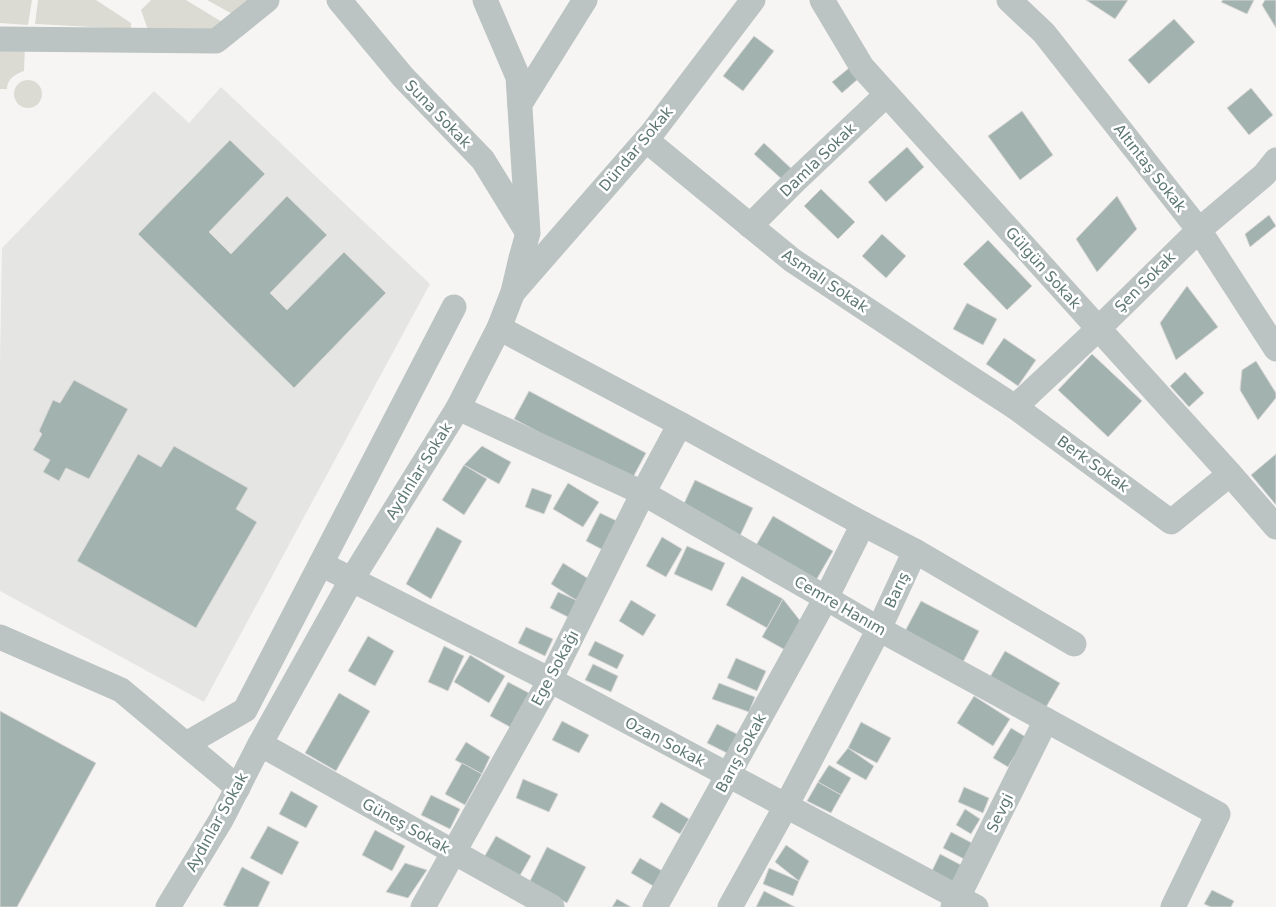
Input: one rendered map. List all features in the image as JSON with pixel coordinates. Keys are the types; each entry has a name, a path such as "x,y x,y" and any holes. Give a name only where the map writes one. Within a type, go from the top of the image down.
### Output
{"street":[{"path":"0,39 216,41 267,0"},
{"name":"Suna Sokak","path":"339,0 403,77 482,160 528,233"},
{"name":"Aydınlar Sokak","path":"168,907 221,820 260,744 352,579 458,408 499,328 513,292 528,233 518,77 485,0"},
{"path":"520,104 585,0"},
{"name":"Dündar Sokak","path":"513,292 646,140 753,0"},
{"name":"Gülgün Sokak","path":"822,0 862,67 886,95 1276,527"},
{"name":"Altıntaş Sokak","path":"1009,0 1044,33 1199,230 1276,349"},
{"name":"Damla Sokak","path":"750,226 886,95"},
{"name":"Asmalı Sokak","path":"646,140 792,260 1015,407"},
{"name":"Şen Sokak","path":"1015,407 1199,230 1264,175 1276,160"},
{"path":"186,744 245,710 454,307"},
{"path":"499,328 915,551 1074,644"},
{"name":"Berk Sokak","path":"1015,407 1171,522 1230,474"},
{"name":"Cemre Hanım","path":"458,408 644,493 878,629 1218,814 1173,907"},
{"name":"Ege Sokağı","path":"423,907 550,680 680,424"},
{"name":"Barış Sokak","path":"655,907 826,598 863,524"},
{"name":"Barış","path":"878,629 915,551"},
{"name":"Ozan Sokak","path":"321,564 550,680 786,806 962,904"},
{"path":"730,907 786,806 878,629"},
{"path":"0,637 121,690 238,788"},
{"name":"Sevgi","path":"962,904 1046,720"},
{"name":"Güneş Sokak","path":"260,744 552,907"}],"shaded area":[{"path":"0,0 32,0 28,25 0,23"},
{"path":"38,0 96,0 131,23 131,29 35,24"},
{"path":"151,0 186,0 227,25 220,31 148,30 141,10"},
{"path":"207,0 254,0 236,16"},
{"path":"0,47 25,48 24,71 12,77 8,82 7,89 0,89"},
{"path":"28,80 38,84 42,94 38,104 28,108 18,104 14,94 18,84"},
{"path":"221,87 430,284 204,702 0,591 2,248 154,91 189,123"}],"building":[{"path":"1086,0 1128,0 1115,19"},
{"path":"1223,0 1254,0 1247,14 1221,2"},
{"path":"1265,0 1276,0 1276,28 1262,5"},
{"path":"1174,19 1195,42 1149,84 1128,60"},
{"path":"754,36 774,51 743,91 723,76"},
{"path":"849,68 858,79 842,93 832,82"},
{"path":"1251,88 1273,115 1249,135 1227,108"},
{"path":"1022,111 1053,155 1020,180 988,136"},
{"path":"230,140 265,174 209,232 231,254 287,196 327,235 270,293 287,310 344,252 386,293 294,388 138,234"},
{"path":"764,143 795,172 785,182 754,154"},
{"path":"907,147 924,167 886,202 868,182"},
{"path":"821,189 855,222 838,239 804,206"},
{"path":"1117,196 1137,229 1097,272 1076,239"},
{"path":"1269,215 1276,226 1250,247 1245,234"},
{"path":"882,234 906,256 886,278 862,256"},
{"path":"988,240 1032,286 1007,310 963,264"},
{"path":"1187,286 1218,327 1176,360 1160,323"},
{"path":"967,303 997,319 983,345 953,329"},
{"path":"1004,338 1036,360 1018,386 986,364"},
{"path":"1092,354 1142,401 1108,437 1058,390"},
{"path":"1256,361 1276,393 1276,398 1258,420 1240,390 1242,370"},
{"path":"1185,372 1204,393 1189,407 1170,386"},
{"path":"74,380 128,409 89,479 66,468 59,481 43,472 50,460 33,450 42,434 39,431 53,400 60,403"},
{"path":"529,391 646,453 631,481 514,419"},
{"path":"174,446 248,488 236,509 257,522 196,628 77,561 138,454 161,467"},
{"path":"482,446 511,462 499,484 464,465"},
{"path":"1276,454 1276,505 1251,475"},
{"path":"464,465 487,479 464,515 442,500"},
{"path":"695,480 753,508 739,538 681,510"},
{"path":"568,483 599,502 583,527 553,509"},
{"path":"532,488 552,495 544,514 525,507"},
{"path":"600,513 617,521 603,550 586,541"},
{"path":"773,516 833,551 815,582 755,547"},
{"path":"437,527 462,541 431,599 406,584"},
{"path":"662,537 682,549 666,577 646,566"},
{"path":"687,546 725,563 712,591 674,574"},
{"path":"563,563 589,579 576,600 551,584"},
{"path":"742,576 783,599 767,628 726,605"},
{"path":"558,592 576,600 574,620 550,608"},
{"path":"783,599 802,623 787,651 762,637"},
{"path":"631,600 656,615 643,636 619,621"},
{"path":"921,601 979,631 961,666 903,635"},
{"path":"526,627 553,639 545,656 518,643"},
{"path":"368,636 394,651 375,686 348,671"},
{"path":"595,641 624,655 617,669 588,655"},
{"path":"444,646 464,656 448,691 428,682"},
{"path":"1005,651 1060,683 1045,709 990,677"},
{"path":"470,655 505,676 489,703 454,682"},
{"path":"736,658 766,671 757,691 727,678"},
{"path":"593,664 618,676 611,692 585,680"},
{"path":"508,682 529,693 510,727 490,716"},
{"path":"719,683 755,697 749,712 712,699"},
{"path":"339,693 370,711 336,771 305,753"},
{"path":"974,696 1010,719 993,746 957,723"},
{"path":"0,711 96,763 17,907 0,907"},
{"path":"562,721 589,735 579,753 552,740"},
{"path":"861,722 891,738 877,763 848,748"},
{"path":"717,724 745,738 735,757 707,743"},
{"path":"1011,728 1026,737 1008,767 993,758"},
{"path":"466,742 490,757 482,774 455,760"},
{"path":"848,748 874,766 866,780 836,763"},
{"path":"462,763 482,774 465,805 445,794"},
{"path":"829,765 851,778 841,795 818,782"},
{"path":"523,779 558,794 549,812 516,798"},
{"path":"818,782 841,795 831,813 807,801"},
{"path":"964,787 989,798 983,813 958,802"},
{"path":"291,791 318,806 306,828 279,814"},
{"path":"431,795 460,809 450,829 421,815"},
{"path":"661,802 689,819 680,834 652,817"},
{"path":"965,809 980,819 971,834 956,825"},
{"path":"268,826 299,842 282,875 250,858"},
{"path":"375,830 405,846 392,871 362,855"},
{"path":"951,832 972,843 964,859 943,848"},
{"path":"496,836 531,856 518,879 483,859"},
{"path":"786,845 809,861 799,881 775,862"},
{"path":"547,847 586,867 567,903 529,883"},
{"path":"940,854 961,865 953,882 932,871"},
{"path":"640,858 664,872 655,887 631,873"},
{"path":"405,863 427,870 408,898 386,892"},
{"path":"242,867 270,882 258,907 227,907 223,905"},
{"path":"769,868 799,881 793,896 763,884"},
{"path":"1212,890 1234,901 1231,907 1211,907 1204,904"},
{"path":"764,891 795,907 756,907"},
{"path":"617,899 631,907 612,907"}]}
